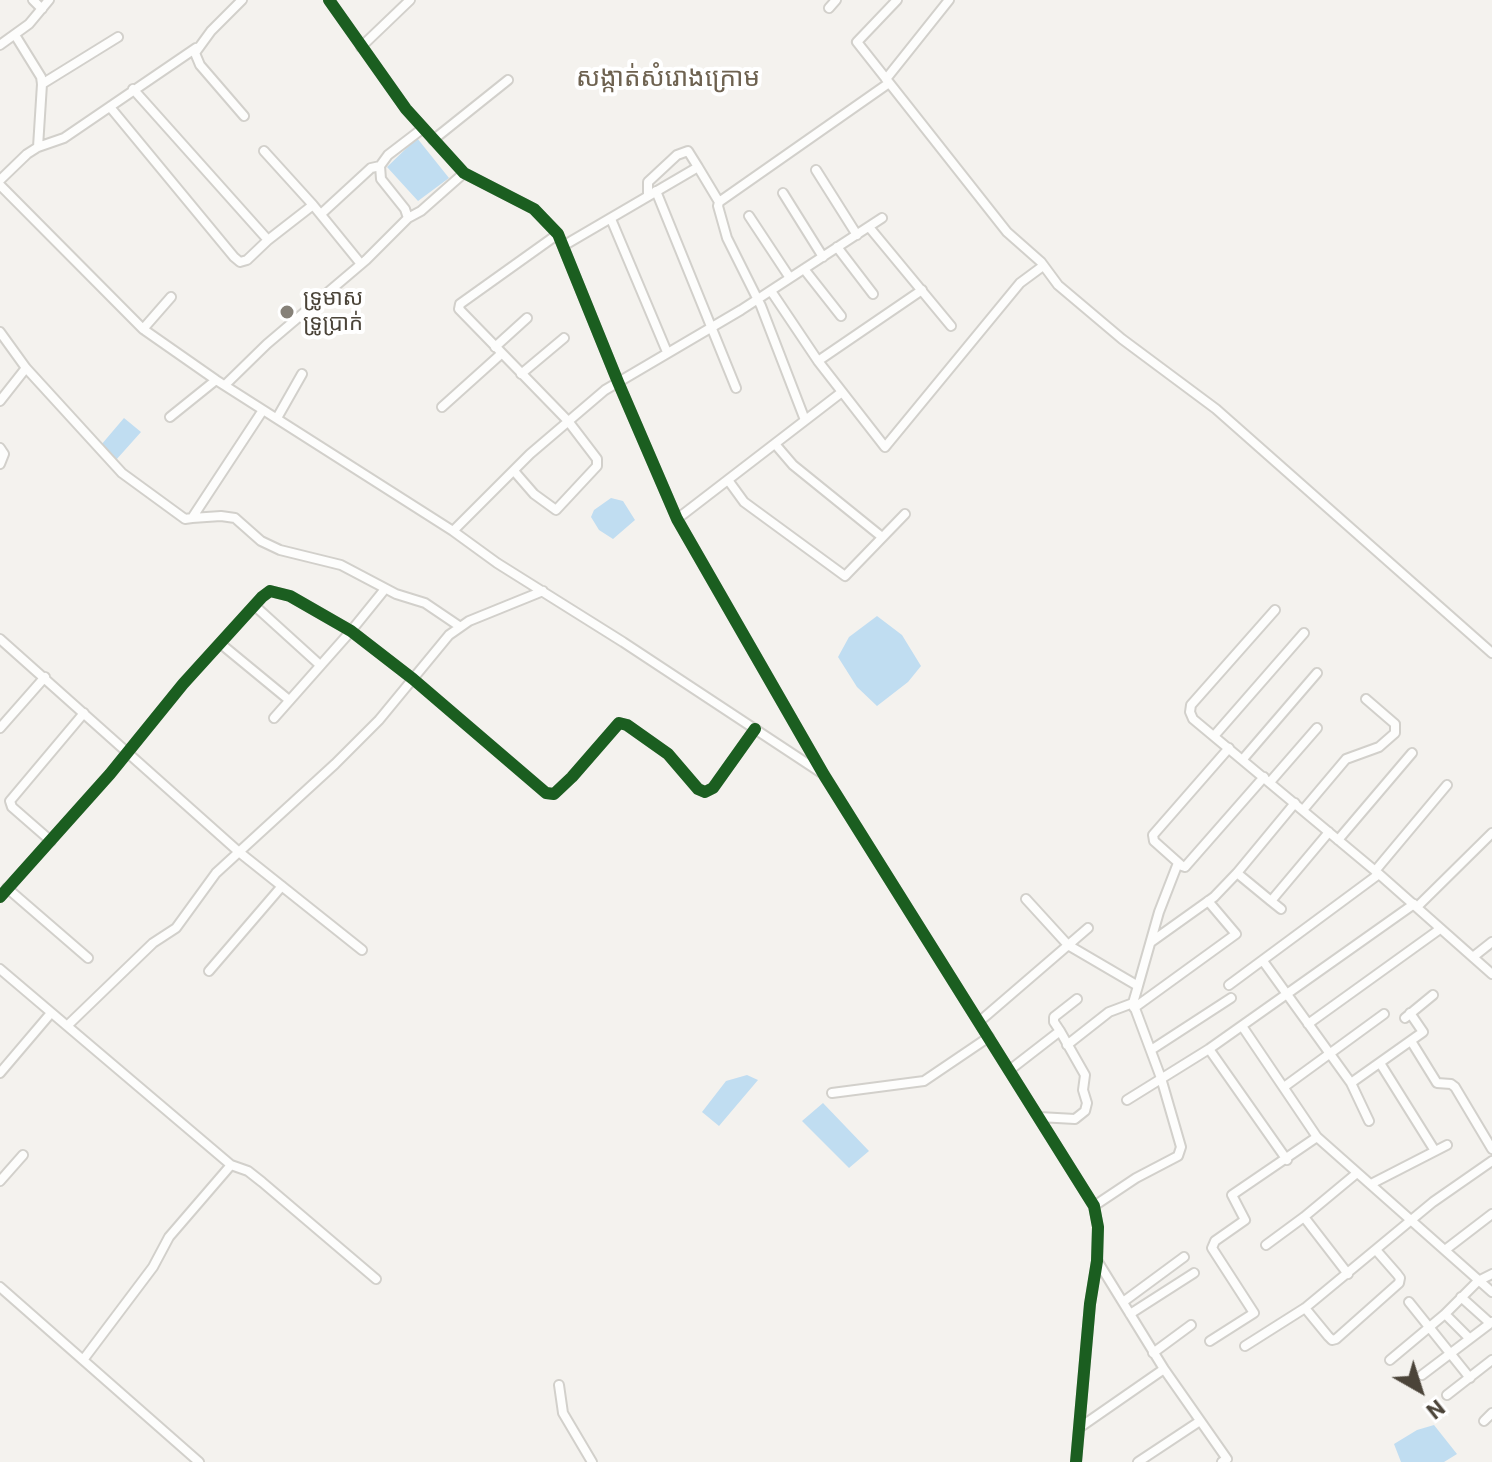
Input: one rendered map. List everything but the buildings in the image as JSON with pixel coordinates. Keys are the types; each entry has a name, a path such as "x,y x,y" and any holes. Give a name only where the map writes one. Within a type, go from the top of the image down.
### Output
{"street":[{"path":"33,0 42,9"},
{"path":"0,45 15,35 49,0"},
{"path":"242,0 196,48 64,138 38,147 0,183 143,329 216,380 453,531 497,563 824,775"},
{"path":"329,0 422,129 464,173 534,209 558,234 677,519 824,775 1094,1206 1098,1227 1097,1261 1090,1304 1076,1462"},
{"path":"361,47 410,0"},
{"path":"829,8 836,0"},
{"path":"897,0 857,42 1007,232 1058,285 1122,339 1216,409 1492,653"},
{"path":"805,420 757,299 723,226 717,209 719,202 888,81 949,0"},
{"path":"15,35 41,77 38,147"},
{"path":"42,84 118,37"},
{"path":"196,48 196,59 200,65 244,116"},
{"path":"433,140 508,80"},
{"path":"133,89 268,240"},
{"path":"110,107 240,262 247,260 313,205"},
{"path":"408,218 405,209 381,179 380,166 388,155 422,129"},
{"path":"264,151 361,264"},
{"path":"719,202 688,151 677,155 648,182 736,388"},
{"path":"321,214 371,168 380,166"},
{"path":"563,246 698,167"},
{"path":"816,170 857,235"},
{"path":"225,385 408,218 444,193 464,173"},
{"path":"783,193 823,257"},
{"path":"749,216 790,278"},
{"path":"453,531 568,421 618,382 771,291 882,218"},
{"path":"611,219 667,352"},
{"path":"869,227 951,326"},
{"path":"514,471 548,506 556,510 597,466 592,451 568,421 459,309 460,304 558,234"},
{"path":"837,247 873,294"},
{"path":"771,291 818,361 885,447 1020,283 1043,266"},
{"path":"804,269 841,316"},
{"path":"818,361 922,290"},
{"path":"143,329 171,297"},
{"path":"442,407 527,318"},
{"path":"0,332 26,368 122,473 185,519 235,518 261,541 280,550 341,565 385,589 425,603 459,626"},
{"path":"521,374 564,338"},
{"path":"0,401 26,368"},
{"path":"277,418 302,374"},
{"path":"170,417 216,380"},
{"path":"677,519 842,392"},
{"path":"192,518 263,410"},
{"path":"775,444 793,465 882,537"},
{"path":"0,448 4,454 0,464"},
{"path":"728,480 744,502 845,576 905,514"},
{"path":"274,718 385,589"},
{"path":"68,1025 153,943 176,928 212,877 379,720 449,635 459,626 543,591"},
{"path":"0,897 183,684 267,593 278,592 351,631 413,679 546,793 554,794 572,777 619,723 627,725 668,754 698,789 705,792 713,788 755,729"},
{"path":"255,606 320,665"},
{"path":"1275,610 1191,705 1193,719 1416,906 1492,974"},
{"path":"1214,736 1304,633"},
{"path":"0,639 239,852 362,950"},
{"path":"221,644 289,700"},
{"path":"1243,759 1317,673"},
{"path":"0,728 45,677"},
{"path":"1151,942 1208,901 1346,759 1379,747 1395,733 1395,724 1366,699"},
{"path":"51,841 12,807 10,801 84,713"},
{"path":"1229,748 1153,835 1154,841 1185,867 1317,728"},
{"path":"1338,840 1412,753"},
{"path":"1229,985 1377,873 1447,785"},
{"path":"1271,901 1329,832"},
{"path":"1127,1100 1209,1049 1416,906 1492,833"},
{"path":"1094,1206 1181,1151 1161,1078 1134,1006 1151,942 1178,863"},
{"path":"1237,873 1281,909"},
{"path":"209,971 282,886"},
{"path":"7,888 88,958"},
{"path":"1026,899 1068,945 1138,986"},
{"path":"1067,1045 1109,1012 1134,1006 1236,934 1208,901"},
{"path":"980,1021 1088,928"},
{"path":"1308,1024 1440,929"},
{"path":"1473,957 1492,942"},
{"path":"1263,961 1351,1083 1369,1121"},
{"path":"0,969 231,1165 248,1171 262,1182 376,1279"},
{"path":"1351,1083 1423,1032 1408,1015 1433,995"},
{"path":"1151,1050 1231,998"},
{"path":"1039,1117 1075,1119 1085,1111 1085,1075 1054,1022 1054,1017 1077,999"},
{"path":"0,1073 51,1013"},
{"path":"1284,1087 1384,1014"},
{"path":"1242,1026 1317,1137 1492,1292"},
{"path":"1011,1069 1060,1031"},
{"path":"832,1093 924,1081 989,1037"},
{"path":"1411,1041 1437,1083 1455,1087 1492,1149"},
{"path":"1209,1049 1287,1160"},
{"path":"1380,1063 1435,1151"},
{"path":"1210,1341 1254,1313 1212,1248 1215,1241 1245,1220 1232,1195 1317,1137"},
{"path":"1371,1184 1447,1145"},
{"path":"0,1181 23,1155"},
{"path":"1245,1346 1305,1308 1433,1202 1492,1161"},
{"path":"83,1360 153,1267 169,1237 231,1165"},
{"path":"1266,1245 1357,1173"},
{"path":"1445,1250 1492,1214"},
{"path":"1304,1217 1348,1274"},
{"path":"1305,1308 1332,1340 1336,1339 1399,1283 1400,1278 1376,1250"},
{"path":"1123,1302 1184,1257"},
{"path":"1097,1261 1153,1353 1226,1461"},
{"path":"1130,1314 1194,1273"},
{"path":"1390,1360 1445,1314 1478,1281 1492,1274"},
{"path":"0,1287 199,1462"},
{"path":"1422,1375 1491,1322 1461,1297"},
{"path":"1409,1302 1470,1378"},
{"path":"1445,1314 1469,1338"},
{"path":"1153,1353 1191,1325"},
{"path":"1447,1395 1492,1360"},
{"path":"1079,1428 1164,1369"},
{"path":"559,1385 563,1413 592,1462"},
{"path":"1484,1421 1492,1413"},
{"path":"1138,1462 1200,1421"}],"water":[{"path":"417,138 449,178 418,201 387,167"},
{"path":"124,418 141,432 116,460 101,445"},
{"path":"611,498 623,501 635,520 613,539 599,530 591,517 594,510"},
{"path":"877,616 902,635 921,666 908,682 877,706 857,687 838,657 849,637"},
{"path":"747,1075 758,1080 719,1126 702,1112 726,1081"},
{"path":"823,1103 869,1151 849,1168 802,1121"},
{"path":"1434,1425 1457,1454 1444,1462 1401,1462 1394,1444 1417,1430"}],"cycle path":[{"path":"329,0 406,109 464,173 534,209 558,234 677,519 824,775 1094,1206 1098,1227 1097,1261 1090,1304 1076,1462"},
{"path":"0,897 110,774 183,684 270,591 290,596 351,631 413,679 546,793 554,794 572,777 619,723 627,725 668,754 698,789 705,792 713,788 755,729"}],"place":[{"name":"ទ្រូមាស ទ្រូប្រាក់","path":"287,312"}],"district":[{"name":"សង្កាត់សំរោងក្រោម","path":"668,79"}]}
